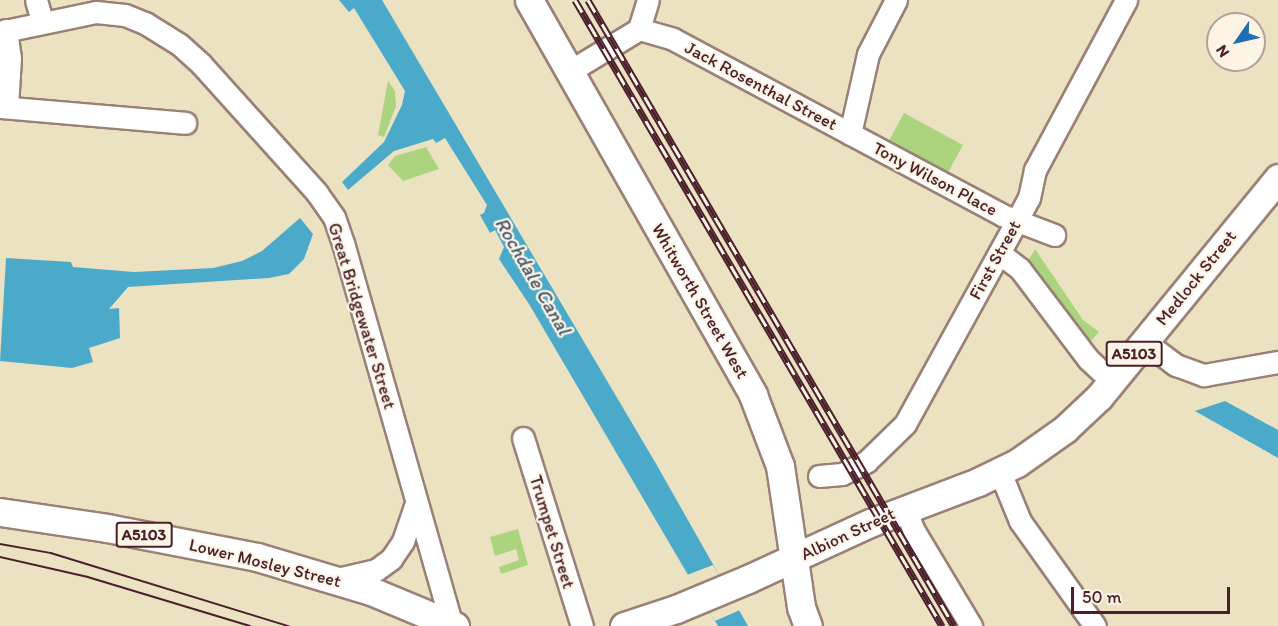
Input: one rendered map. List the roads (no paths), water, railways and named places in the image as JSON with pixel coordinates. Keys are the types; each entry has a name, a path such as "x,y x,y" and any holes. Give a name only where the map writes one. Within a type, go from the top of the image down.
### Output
{"main road":[{"name":"Whitworth Street West","path":"529,0 753,395 780,466 801,607 808,626"},
{"name":"Medlock Street","path":"1065,429 1112,381 1278,178"},
{"name":"Albion Street","path":"624,626 678,617 748,579 905,508 1000,472 1065,429"},
{"name":"Lower Mosley Street","path":"0,512 107,528 233,552 371,591 453,626"}],"street":[{"path":"36,0 42,21"},
{"path":"570,71 639,29 648,0"},
{"name":"Jack Rosenthal Street","path":"639,29 673,39 850,134 868,54 896,0"},
{"name":"First Street","path":"819,476 842,474 867,461 905,424 1029,198 1035,170 1126,0"},
{"name":"Great Bridgewater Street","path":"3,31 42,21 104,11 125,15 161,32 201,64 317,193 334,217 343,243 416,504 453,626"},
{"path":"3,31 10,58 4,107 185,123"},
{"name":"Tony Wilson Place","path":"850,134 1016,222 1054,235"},
{"path":"999,253 1020,269 1088,360 1112,381"},
{"path":"1145,342 1176,365 1204,375 1278,362"},
{"name":"Trumpet Street","path":"523,438 582,626"},
{"path":"1000,472 1020,521 1095,626"},
{"path":"332,580 376,570 391,559 404,541 416,504"},
{"path":"905,508 914,531 971,626"}],"water":[{"name":"Rochdale Canal","path":"339,0 382,0 655,462 748,626 718,626 529,304 499,259 504,247 495,230 490,233 480,215 484,213 487,205 445,138 436,143 433,139 394,151 348,190 342,182 384,142 402,105 405,91 354,8 349,12"},
{"path":"300,218 313,234 304,259 289,274 269,278 128,287 109,309 119,308 120,338 89,348 93,362 72,368 0,361 6,258 71,262 73,267 134,272 213,268 242,261 262,251"},
{"path":"1225,401 1278,430 1278,458 1195,411"}],"tram line":[{"path":"0,544 51,553 289,626"},
{"path":"0,557 88,577 250,626"}],"railway":[{"path":"575,0 942,626"},
{"path":"588,0 954,626"}]}
